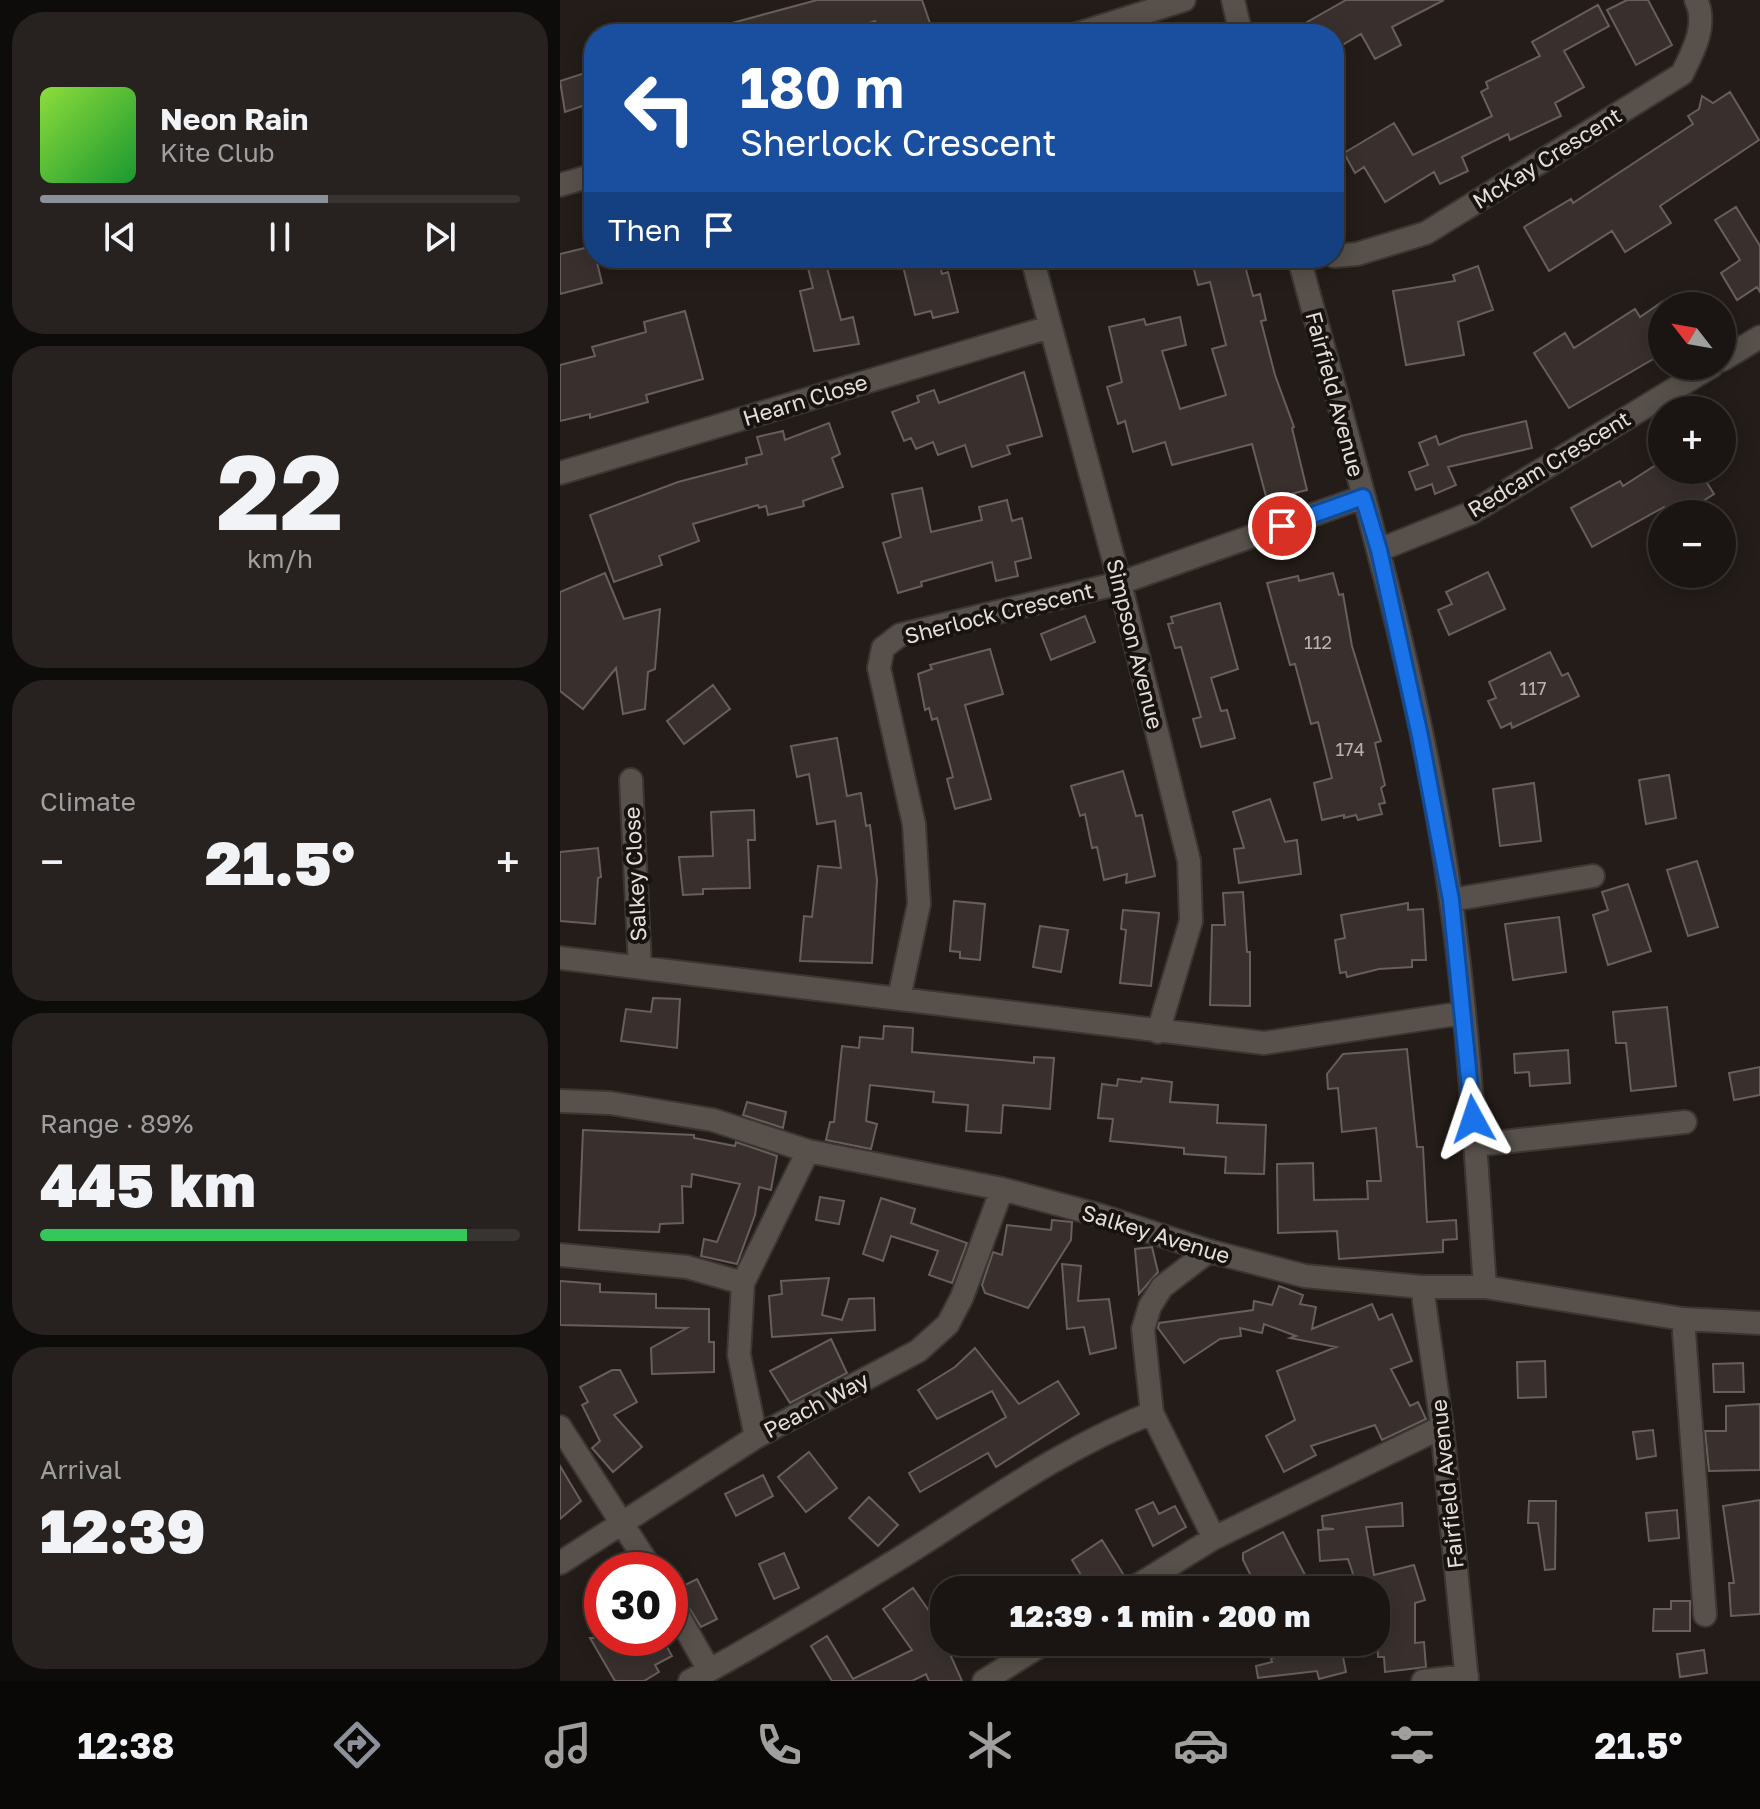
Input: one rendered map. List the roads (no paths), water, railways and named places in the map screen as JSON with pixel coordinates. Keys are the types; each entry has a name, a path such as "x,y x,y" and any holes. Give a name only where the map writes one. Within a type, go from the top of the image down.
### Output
{"street":[{"path":"1108,24 1184,0"},
{"path":"1233,0 1239,24"},
{"name":"McKay Crescent","path":"1344,255 1426,233 1682,74 1698,42 1700,8 1696,0"},
{"path":"560,185 584,178"},
{"name":"Simpson Avenue","path":"1035,268 1120,583 1189,861 1191,921 1158,1032"},
{"name":"Fairfield Avenue","path":"1303,268 1379,550 1420,736 1451,900 1475,1145 1485,1287"},
{"name":"Hearn Close","path":"560,473 1050,327"},
{"path":"1736,352 1760,337"},
{"name":"Redcam Crescent","path":"1379,550 1471,513 1689,380"},
{"name":"Sherlock Crescent","path":"899,998 919,904 914,824 879,668 883,648 900,635 1120,583 1363,497"},
{"name":"Salkey Close","path":"631,780 640,967"},
{"path":"1451,900 1593,876"},
{"path":"560,958 1264,1043 1463,1013"},
{"name":"Salkey Avenue","path":"560,1101 610,1103 713,1120 808,1151 1002,1189 1099,1215 1209,1251 1305,1276 1422,1287 1485,1287 1683,1319 1760,1323"},
{"path":"1475,1145 1685,1122"},
{"path":"756,1437 739,1355 743,1283 808,1151"},
{"name":"Peach Way","path":"560,1563 756,1437 918,1351 948,1324 962,1297 1002,1189"},
{"path":"1209,1251 1162,1287 1150,1306 1143,1329 1152,1413 1214,1538"},
{"path":"560,1255 687,1267 743,1283"},
{"name":"Fairfield Avenue","path":"1422,1287 1442,1427 1467,1678"},
{"path":"1683,1319 1705,1615"},
{"path":"688,1646 700,1676 902,1557 1030,1472 1107,1431 1152,1413"},
{"path":"560,1427 642,1552"},
{"path":"1153,1576 1214,1538 1442,1427"},
{"path":"984,1681 1024,1656"},
{"path":"1423,1681 1467,1678"}]}
